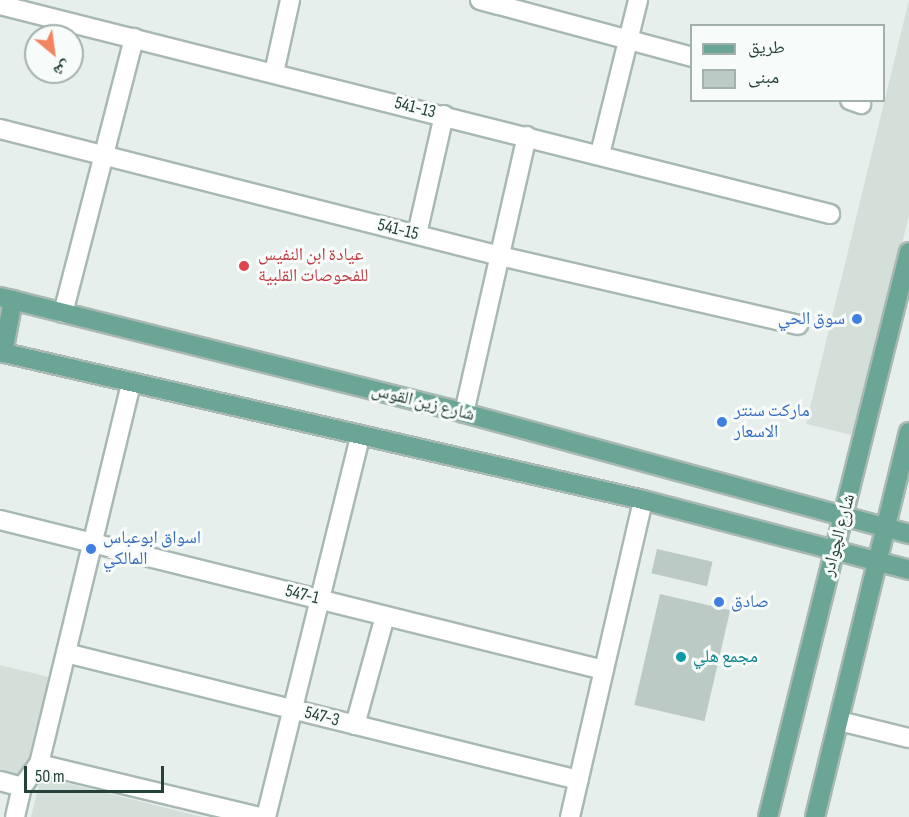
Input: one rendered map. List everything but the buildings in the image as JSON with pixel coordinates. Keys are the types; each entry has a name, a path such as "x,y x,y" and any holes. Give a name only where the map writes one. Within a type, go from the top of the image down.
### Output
{"main road":[{"name":"شارع الچوادر","path":"768,817 909,252"},
{"name":"شارع زين القوس","path":"7,299 464,413 844,519 909,534"},
{"path":"7,299 2,353 643,500 909,570"},
{"path":"815,817 909,432"}],"street":[{"path":"274,73 290,0"},
{"path":"480,0 690,56"},
{"path":"600,154 638,0"},
{"name":"541-13","path":"0,5 600,154 830,214"},
{"path":"63,313 134,38"},
{"path":"417,234 444,115"},
{"name":"541-15","path":"0,129 500,256 798,325"},
{"path":"464,413 528,136"},
{"path":"15,817 22,787 39,764 131,383"},
{"path":"266,817 360,436"},
{"path":"570,817 643,500"},
{"name":"547-1","path":"0,520 604,670"},
{"path":"355,725 385,616"},
{"name":"547-3","path":"66,653 578,780"},
{"path":"839,721 909,738"},
{"path":"39,764 259,817"},
{"path":"0,781 22,787"}],"shaded area":[{"name":"سوق الحي","path":"909,0 909,215 856,436 806,424"},
{"path":"0,665 49,677 25,772 18,777 0,772"},
{"path":"41,777 131,799 203,817 31,817"}],"place":[{"name":"عيادة ابن النفيس للفحوصات القلبية","path":"244,266"},
{"name":"سوق الحي","path":"857,319"},
{"name":"ماركت سنتر الاسعار","path":"722,422"},
{"name":"اسواق ابوعباس المالكي","path":"91,549"},
{"name":"صادق","path":"719,602"},
{"name":"مجمع هلي","path":"681,657"}]}
